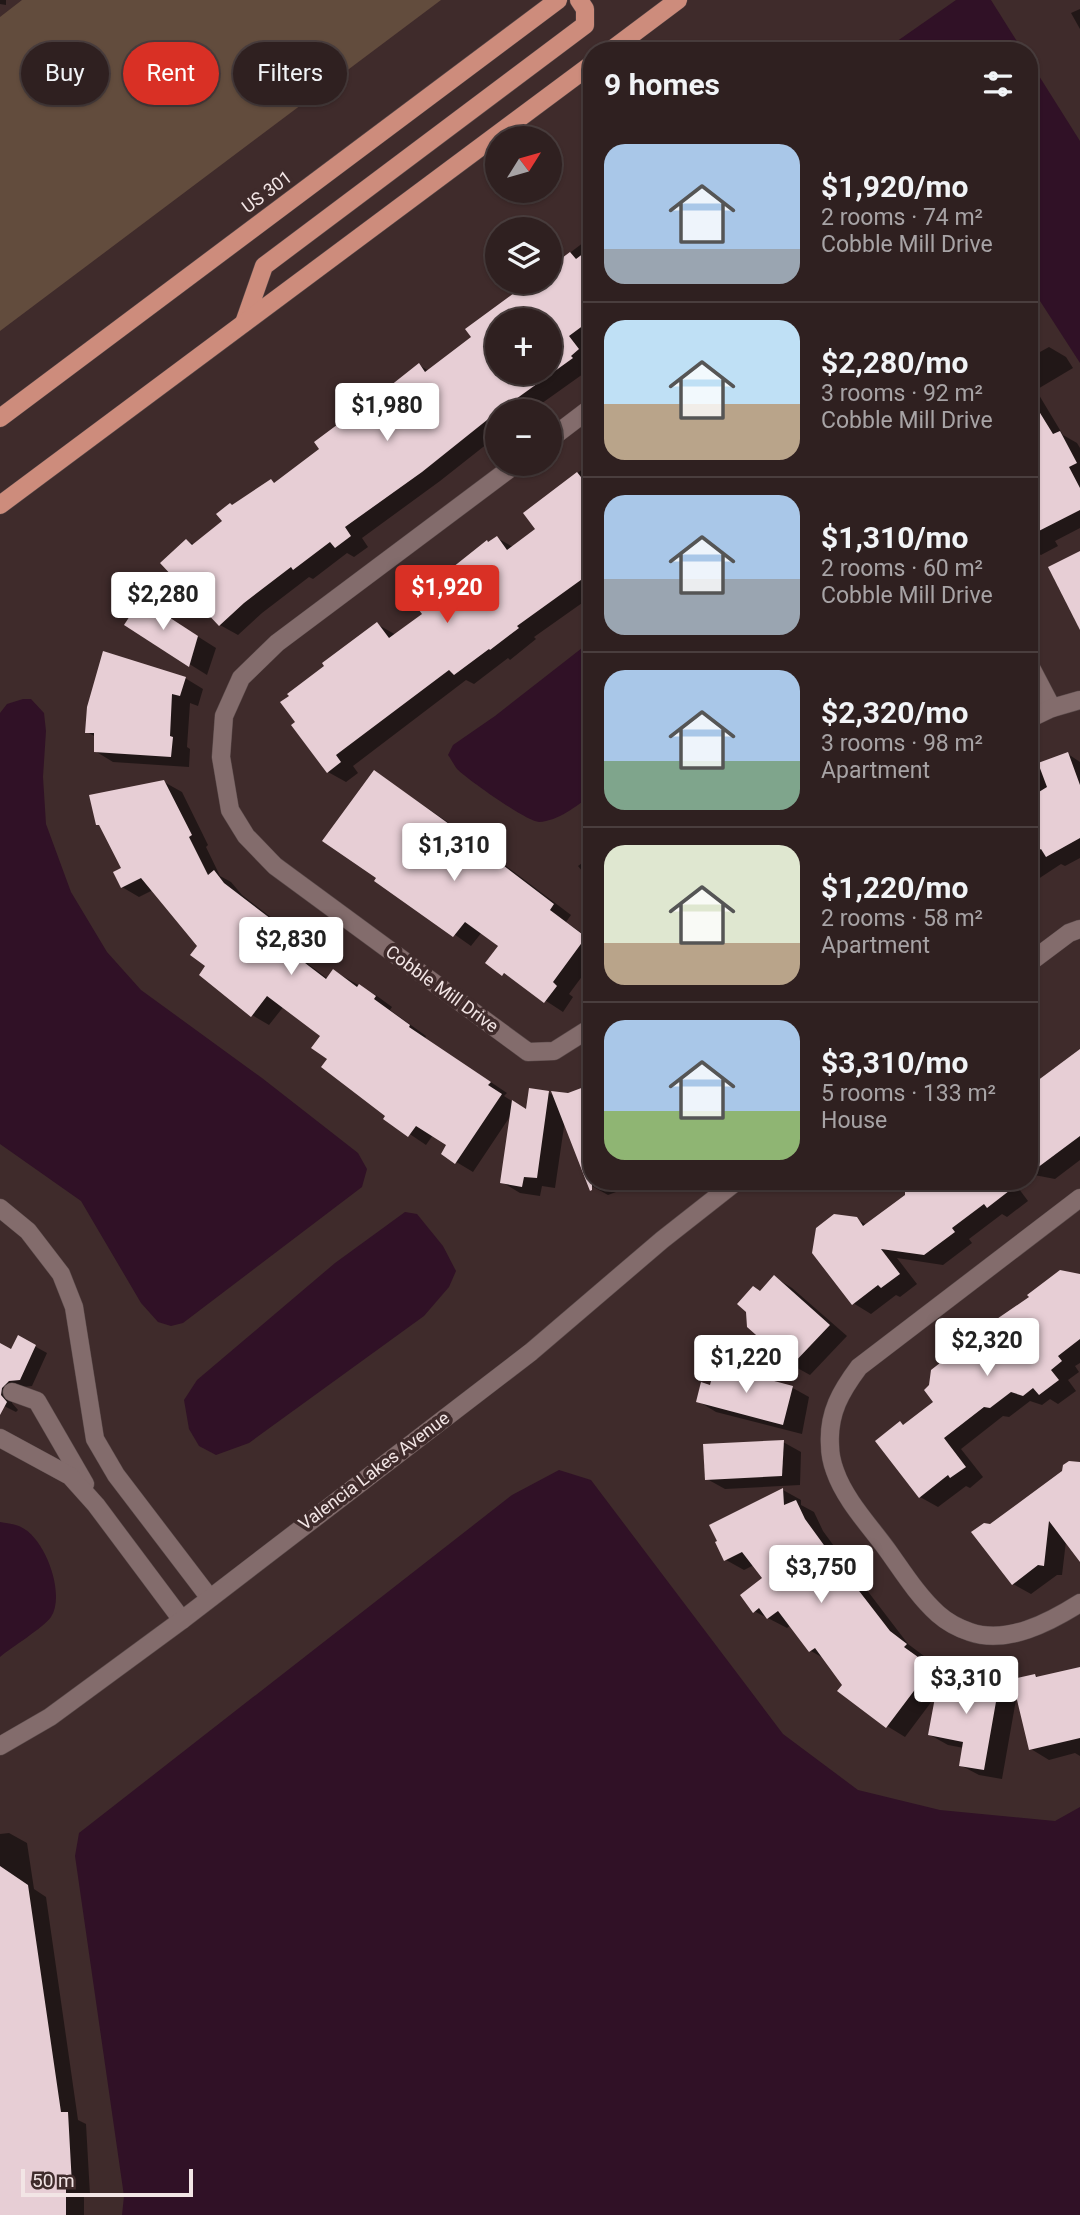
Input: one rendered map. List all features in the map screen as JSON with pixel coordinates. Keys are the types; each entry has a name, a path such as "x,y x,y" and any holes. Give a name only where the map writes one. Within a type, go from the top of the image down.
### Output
{"main road":[{"name":"US 301","path":"0,418 558,0"},
{"path":"244,323 264,266 585,24 585,9 579,0"},
{"path":"621,42 669,3"},
{"path":"0,505 583,71"}],"street":[{"path":"562,430 583,414"},
{"name":"Cobble Mill Drive","path":"500,476 277,643 241,678 224,716 221,757 230,810 246,836 275,866 528,1052 554,1051 583,1033"},
{"path":"1038,681 1052,708"},
{"path":"1038,715 1080,700"},
{"path":"1038,956 1069,933 1080,929"},
{"name":"Valencia Lakes Avenue","path":"0,1746 50,1717 182,1620 531,1352 662,1240 726,1190"},
{"path":"1080,1198 859,1367 834,1405 830,1446 835,1472 849,1498 920,1594 937,1613 951,1623 972,1633 1012,1633 1054,1619 1080,1603"},
{"path":"0,1208 27,1231 61,1274 74,1307 95,1439 116,1475 209,1597"},
{"path":"12,1392 37,1401 106,1518"},
{"path":"0,1438 70,1476 106,1518 182,1620"}],"shaded area":[{"path":"22,0 441,0 347,71 347,42 233,42 233,105 301,105 0,331 0,17"},
{"path":"956,0 991,0 1017,42 896,42"},
{"path":"1038,74 1080,141 1080,363 1038,298"},
{"path":"583,647 583,801 553,819 539,822 510,808 457,769 448,755 453,745"},
{"path":"31,699 44,713 46,731 43,777 46,824 71,892 107,952 141,990 262,1078 358,1153 367,1169 362,1187 183,1323 171,1326 158,1322 141,1303 81,1201 0,1144 0,713 7,704"},
{"path":"405,1212 417,1214 443,1246 456,1271 449,1287 424,1316 249,1443 216,1455 199,1446 189,1429 184,1400 197,1380 335,1263"},
{"path":"559,1470 591,1480 783,1734 858,1790 940,1810 1055,1821 1080,1807 1080,2215 122,2215 124,2196 75,1856 79,1833 512,1495"},
{"path":"0,1522 21,1527 38,1542 51,1568 56,1595 51,1617 0,1657"}],"building":[{"path":"570,252 576,259 583,254 583,326 569,336 579,349 571,356 573,358 562,366 562,308 494,308 513,294 562,294 562,258"},
{"path":"485,314 485,385 535,385 516,399 485,399 485,422 422,472 345,527 351,536 335,548 330,542 293,570 291,567 219,626 160,563 186,539 192,545 222,521 216,514 230,503 232,505 271,479 274,483 319,449 314,442 419,363 425,372 471,337 465,329"},
{"path":"1038,410 1053,434 1060,431 1077,463 1069,467 1080,488 1080,510 1038,531"},
{"path":"577,472 583,480 583,578 517,626 519,628 490,650 454,675 449,670 336,755 341,762 327,773 291,725 295,722 280,702 324,666 322,663 377,622 389,638 422,614 410,598 487,540 488,542 497,536 507,550 535,529 523,513"},
{"path":"1080,551 1080,630 1048,567"},
{"path":"141,599 198,636 189,667 124,625"},
{"path":"103,651 186,677 180,696 172,694 171,757 94,752 94,733 85,733 87,707"},
{"path":"1068,752 1080,785 1080,838 1046,857 1041,849 1038,851 1038,792 1047,787 1038,763"},
{"path":"374,770 463,834 466,830 481,841 478,846 554,904 550,910 583,935 583,941 553,982 557,986 544,1003 504,973 502,976 485,963 498,946 465,922 453,937 322,841"},
{"path":"164,780 192,835 189,837 208,875 214,870 224,883 292,935 289,940 297,946 292,953 326,979 333,969 357,987 359,984 376,996 374,999 410,1025 409,1027 491,1082 488,1085 502,1094 455,1164 441,1154 446,1145 416,1126 408,1137 321,1067 327,1059 311,1048 320,1036 267,996 251,1017 199,975 205,966 190,955 197,946 141,878 121,888 113,872 121,868 99,825 96,825 89,795"},
{"path":"1080,1049 1080,1136 1038,1167 1038,1080"},
{"path":"583,1087 583,1173 551,1091 568,1093"},
{"path":"529,1088 549,1091 537,1178 524,1177 522,1187 500,1183 512,1100 526,1109"},
{"path":"905,1190 1010,1190 987,1208 984,1204 952,1228 955,1232 924,1255 881,1249 900,1274 881,1288 878,1285 852,1305 812,1253 816,1228 834,1214 857,1217 863,1226 905,1195"},
{"path":"1060,1270 1080,1274 1080,1339 1058,1356 1062,1361 1051,1370 1059,1380 1039,1395 1033,1388 1023,1396 1011,1392 990,1408 984,1407 944,1438 966,1467 950,1478 948,1475 919,1498 875,1441 900,1421 903,1425 933,1402 924,1390 929,1385 931,1370 1029,1297 1027,1295"},
{"path":"774,1275 830,1325 791,1366 747,1327 746,1312 737,1304 753,1286 760,1291"},
{"path":"18,1335 36,1345 20,1380 9,1381 2,1388 1,1395 7,1402 0,1415 0,1343 11,1349"},
{"path":"715,1365 793,1386 783,1425 696,1402 701,1382 710,1385"},
{"path":"784,1440 782,1476 705,1480 703,1444"},
{"path":"1069,1461 1080,1462 1080,1562 1049,1521 1044,1566 1038,1565 1012,1585 971,1532 984,1523 990,1524 1062,1471 1063,1465"},
{"path":"783,1488 784,1505 796,1500 805,1519 890,1631 907,1644 904,1647 932,1667 886,1728 837,1691 842,1685 815,1648 809,1652 778,1611 767,1619 759,1608 753,1613 740,1595 762,1578 742,1552 724,1561 715,1542 717,1541 709,1525"},
{"path":"1080,1667 1080,1738 1029,1750 1012,1679 1035,1674 1036,1677"},
{"path":"968,1673 1000,1679 984,1770 959,1766 963,1742 928,1735 939,1676 966,1682"},
{"path":"0,1866 28,1885 61,2112 68,2112 72,2185 66,2186 66,2215 0,2215"}]}
